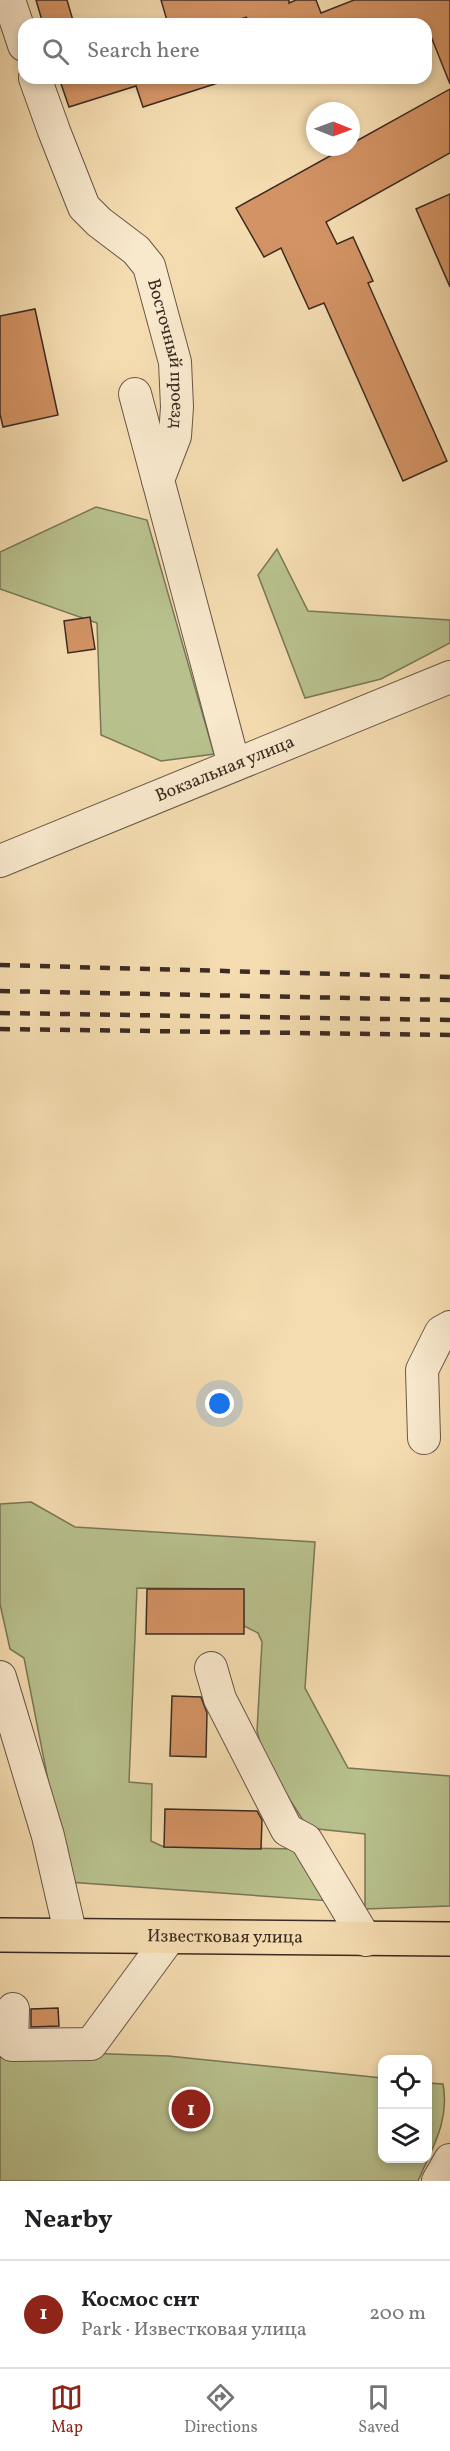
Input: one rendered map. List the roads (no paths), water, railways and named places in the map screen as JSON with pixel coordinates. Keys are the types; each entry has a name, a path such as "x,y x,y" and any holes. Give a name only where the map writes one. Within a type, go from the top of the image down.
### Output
{"main road":[{"name":"Известковая улица","path":"0,1935 450,1939"}],"street":[{"path":"9,0 18,27"},
{"name":"Восточный проезд","path":"37,84 84,207 99,222 136,250 149,266 175,362 177,407 175,436 158,480"},
{"path":"135,394 234,765"},
{"name":"Вокзальная улица","path":"0,861 450,676"},
{"path":"424,1438 422,1370 441,1332 450,1327"},
{"path":"211,1668 220,1699 286,1830 306,1840 366,1940"},
{"path":"0,1677 48,1836 71,1936"},
{"path":"13,2009 12,2045 91,2044 169,1938"},
{"path":"438,2181 450,2160"}],"railway":[{"path":"0,965 450,977"},
{"path":"0,991 450,1000"},
{"path":"0,1013 450,1020"},
{"path":"0,1029 450,1035"}],"place":[{"name":"Космос снт","path":"191,2109"}]}
